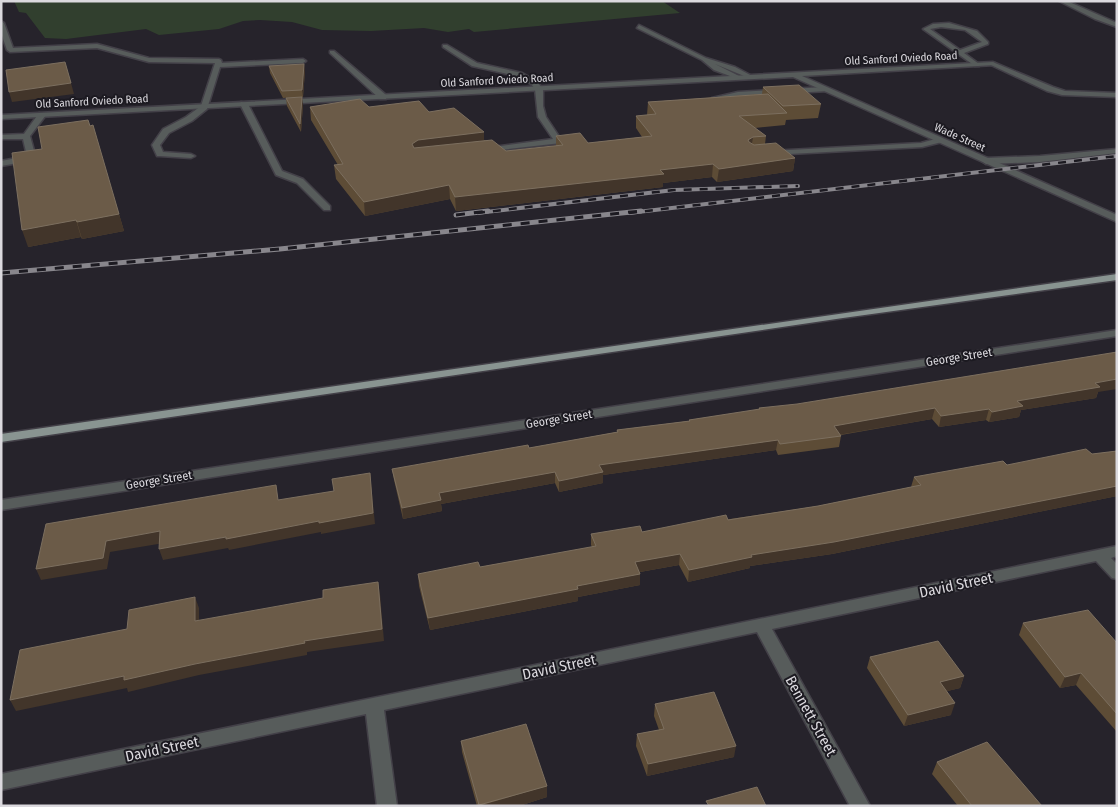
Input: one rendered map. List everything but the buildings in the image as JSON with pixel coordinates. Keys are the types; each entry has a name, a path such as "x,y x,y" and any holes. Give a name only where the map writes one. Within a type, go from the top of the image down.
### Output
{"main road":[{"path":"1,438 843,314 1117,277"}],"street":[{"path":"1062,1 1097,18 1117,24"},
{"path":"1,23 10,50"},
{"path":"959,52 976,48 986,43 982,36 968,28 940,26 926,29 977,65"},
{"path":"639,27 704,59 733,68 751,77"},
{"path":"1,50 97,46 149,60 220,61 204,106 189,119 166,131 156,144 160,154 191,156"},
{"path":"445,46 477,66 528,77 539,89 538,111 541,118 558,141 475,151"},
{"path":"332,52 383,97"},
{"path":"704,59 716,69 740,78"},
{"path":"218,65 303,61"},
{"name":"Old Sanford Oviedo Road","path":"1,117 993,64 1050,89 1065,93 1117,95"},
{"name":"Wade Street","path":"794,75 1117,219"},
{"path":"716,98 738,94 825,88"},
{"path":"244,104 279,173 300,181 327,208"},
{"path":"26,136 42,115"},
{"path":"1,137 26,136"},
{"path":"1,164 32,158 26,136"},
{"path":"761,153 922,145 939,140"},
{"path":"986,161 1117,151"},
{"name":"George Street","path":"1,505 1117,333"},
{"name":"David Street","path":"1,782 1117,551"},
{"path":"1099,555 1117,574"},
{"name":"Bennett Street","path":"762,626 860,806"},
{"path":"374,705 387,806"}],"green space":[{"path":"14,1 662,1 680,13 474,32 469,29 448,32 424,28 371,31 322,30 292,22 260,20 243,21 219,29 159,35 146,29 66,39 45,38 26,13 19,12"}],"railway":[{"path":"629,213 1117,156"},
{"path":"477,213 674,190 798,186"},
{"path":"456,215 488,211"},
{"path":"1,273 280,249 641,211"}]}
